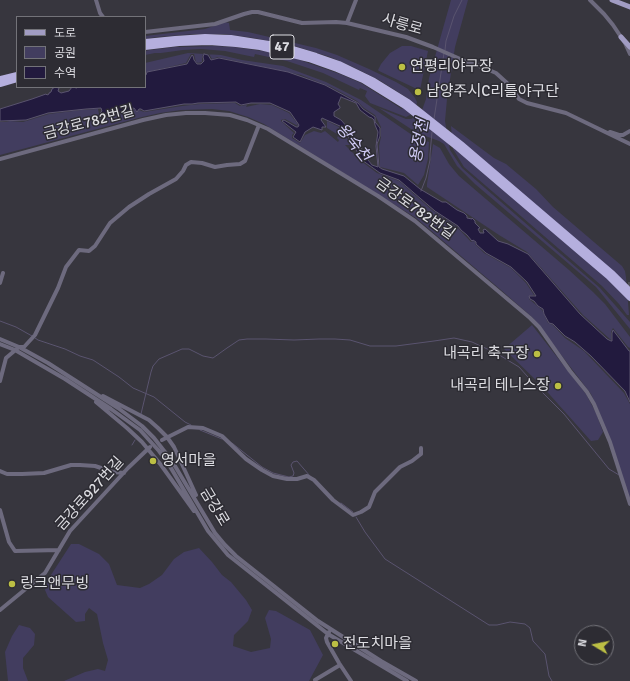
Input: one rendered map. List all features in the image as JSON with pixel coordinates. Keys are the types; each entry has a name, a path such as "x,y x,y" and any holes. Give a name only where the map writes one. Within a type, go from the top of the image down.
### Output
{"highway":[{"name":"47","path":"146,42 206,37 232,38 269,44 289,48 339,64 374,81 459,146 613,274 630,291"},
{"name":"47","path":"146,47 179,43 209,42 260,47 285,52 337,69 363,80 406,104"},
{"path":"0,79 16,75"},
{"path":"0,84 16,79"},
{"name":"47","path":"459,146 608,276 630,298"}],"main road":[{"path":"612,0 630,7"},
{"path":"621,37 630,47"}],"street":[{"path":"96,0 102,16"},
{"path":"347,23 356,0"},
{"path":"590,0 609,19 630,54"},
{"name":"사릉로","path":"146,32 215,24 252,12 258,12 302,24 336,22 347,23 406,38 482,67 496,73 507,83 518,99 527,103 566,113 630,144"},
{"name":"금강로782번길","path":"0,159 143,120 186,112 230,115 259,125 378,196 415,221 539,327 570,371 587,392 594,404 610,442 630,504"},
{"path":"0,381 6,358 14,350 19,347 24,347 35,335 58,288 66,267 78,250 89,251 95,246 110,223 129,207 164,184 176,179 186,165 191,162 202,163 215,167 240,164 245,161 259,125"},
{"path":"598,128 619,135 626,134 630,131"},
{"path":"0,283 3,273"},
{"name":"금강로","path":"0,339 19,347 48,364 133,424 153,444 168,463 208,531 228,555 329,632 407,681"},
{"name":"금강로","path":"0,344 14,350 78,385 142,426 154,438 172,461 215,533 225,545 252,570 318,621 329,632 416,681"},
{"path":"78,385 149,420 167,437 174,447 193,490 215,533"},
{"path":"78,385 149,448 208,531"},
{"path":"162,440 188,427 203,428 222,436 246,459 273,476 287,479 297,479 307,476 314,480 333,500 353,515 369,507 375,492 400,467 412,461 420,454 421,448"},
{"name":"금강로927번길","path":"0,610 45,573 70,531 149,448"},
{"path":"0,471 7,474 44,473 80,465 95,466 113,472 124,473"},
{"path":"0,510 9,542 15,552 58,550"},
{"path":"329,632 326,638 327,642 351,681"},
{"path":"315,680 340,665"},
{"path":"405,675 421,681"}],"green space":[{"path":"451,0 468,0 455,47 447,99 445,121 450,150 462,168 600,288 630,322 630,329 596,287 475,184 457,166 444,144 417,133 379,108 406,119 411,119 421,113 426,99 429,78"},
{"path":"225,22 229,23 230,30 248,32 316,48 337,55 408,89 417,102 416,107 410,115 406,117 370,103 365,96 367,91 360,88 359,90 323,73 287,61 255,54 254,57 225,51 201,49 146,55 146,51 150,50 175,47 214,46 269,52 294,58 361,83 402,109 409,99 379,80 351,66 330,57 295,46 224,34 195,34 146,39 146,36 205,29"},
{"name":"연평리야구장","path":"402,46 411,46 428,51 420,90 378,70 390,53"},
{"path":"188,53 204,54 202,62 196,62 194,54 191,54 186,63 146,73 146,63"},
{"path":"209,54 283,66 326,82 361,100 415,137 429,142 428,159 424,175 418,185 404,173 380,167 379,146 381,127 375,115 364,108 357,101 331,87 301,75 218,57 212,59"},
{"path":"235,103 240,106 247,105 246,107 260,104 272,105 289,113 298,126 285,119 281,121 294,133 292,138 300,143 305,135 314,131 321,133 325,131 338,142 339,140 337,138 337,134 327,128 327,121 339,127 351,144 345,145 361,161 377,173 399,181 432,210 457,227 471,242 475,242 475,244 484,253 511,268 526,283 534,295 529,296 529,299 542,310 548,323 553,325 565,338 584,351 624,393 630,404 630,500 600,414 591,394 533,318 416,218 264,124 229,111 212,109 181,110 142,117 0,155 0,122 23,122 49,114 81,110 98,109 99,114 102,116 111,112 128,112 132,109 137,112 139,110 144,112 200,104"},
{"path":"451,126 494,158 506,164 536,189 553,207 622,266 626,277 629,315 627,315 602,286 464,167 453,149"},
{"path":"433,144 440,148 449,164 459,176 569,270 605,304 630,337 630,348 613,328 611,332 611,340 583,315 527,252 427,187"},
{"path":"532,325 586,394 596,413 603,432 598,440 591,441 542,386 504,349"},
{"path":"71,544 79,544 99,554 109,564 117,585 140,588 162,575 174,559 184,552 199,548 222,575 231,582 252,610 248,621 234,635 233,646 251,652 270,648 271,639 265,618 269,610 276,611 310,630 323,655 309,681 64,681 85,672 98,669 105,671 108,660 97,614 89,608 85,614 85,621 76,622 48,597 45,590 49,578"},
{"path":"19,625 30,628 35,634 34,645 23,658 23,668 28,681 8,681 5,652"}],"water":[{"name":"왕숙천","path":"204,54 208,55 211,60 219,58 288,72 325,85 358,103 363,109 375,117 375,122 380,128 380,136 377,144 379,167 404,176 420,189 464,213 467,218 472,218 480,228 478,229 480,233 484,233 483,230 485,229 498,241 508,244 528,254 580,314 611,341 613,330 630,351 630,402 625,391 591,356 575,342 565,336 553,324 549,323 543,309 530,299 529,296 536,296 527,282 511,267 486,253 458,226 435,211 399,180 380,173 362,160 340,126 322,118 321,120 326,127 322,127 322,130 313,127 305,132 300,142 293,137 296,132 282,121 284,120 298,127 299,125 290,112 270,103 251,103 241,105 236,102 184,104 144,111 139,109 137,112 134,108 128,112 115,112 110,110 104,115 100,113 102,111 101,108 86,109 48,113 26,120 0,121 0,109 46,94 47,95 54,88 59,88 58,91 61,93 69,91 71,88 146,88 147,72 187,64 192,55 197,64 201,64 204,61","holes":["341,97 356,103 360,110 374,120 378,132 376,146 378,167 372,165 349,129 341,120 334,116 334,112 340,108 338,104"]}],"waterway":[{"name":"용정천","path":"445,50 446,41 454,16 462,0"},
{"name":"용정천","path":"434,119 444,53"},
{"name":"용정천","path":"421,191 430,160 432,132"},
{"path":"0,321 16,327 32,336"},
{"path":"35,338 93,360 133,388 154,397 185,422 191,425"},
{"path":"141,414 153,366 159,359 182,349 189,349 203,356 213,358 239,340 247,339 335,339 350,340 370,346 396,346 454,338 472,342 496,353 519,367 564,414 609,469 619,475"},
{"path":"200,430 222,439"},
{"path":"132,445 135,440"},
{"path":"232,443 262,467 273,473 289,477 293,476 294,473 291,465 293,462 297,461 310,476"},
{"path":"341,503 353,512"},
{"path":"356,517 385,559 489,625 510,622 525,624 530,628 533,641 545,654 549,676 552,681"}],"tunnel":[{"path":"630,282 630,288"}],"place":[{"name":"연평리야구장","path":"402,67"},
{"name":"남양주시C리틀야구단","path":"418,92"},
{"name":"내곡리 축구장","path":"537,354"},
{"name":"내곡리 테니스장","path":"558,386"},
{"name":"영서마을","path":"153,461"},
{"name":"링크앤무빙","path":"12,584"},
{"name":"전도치마을","path":"335,644"}]}
